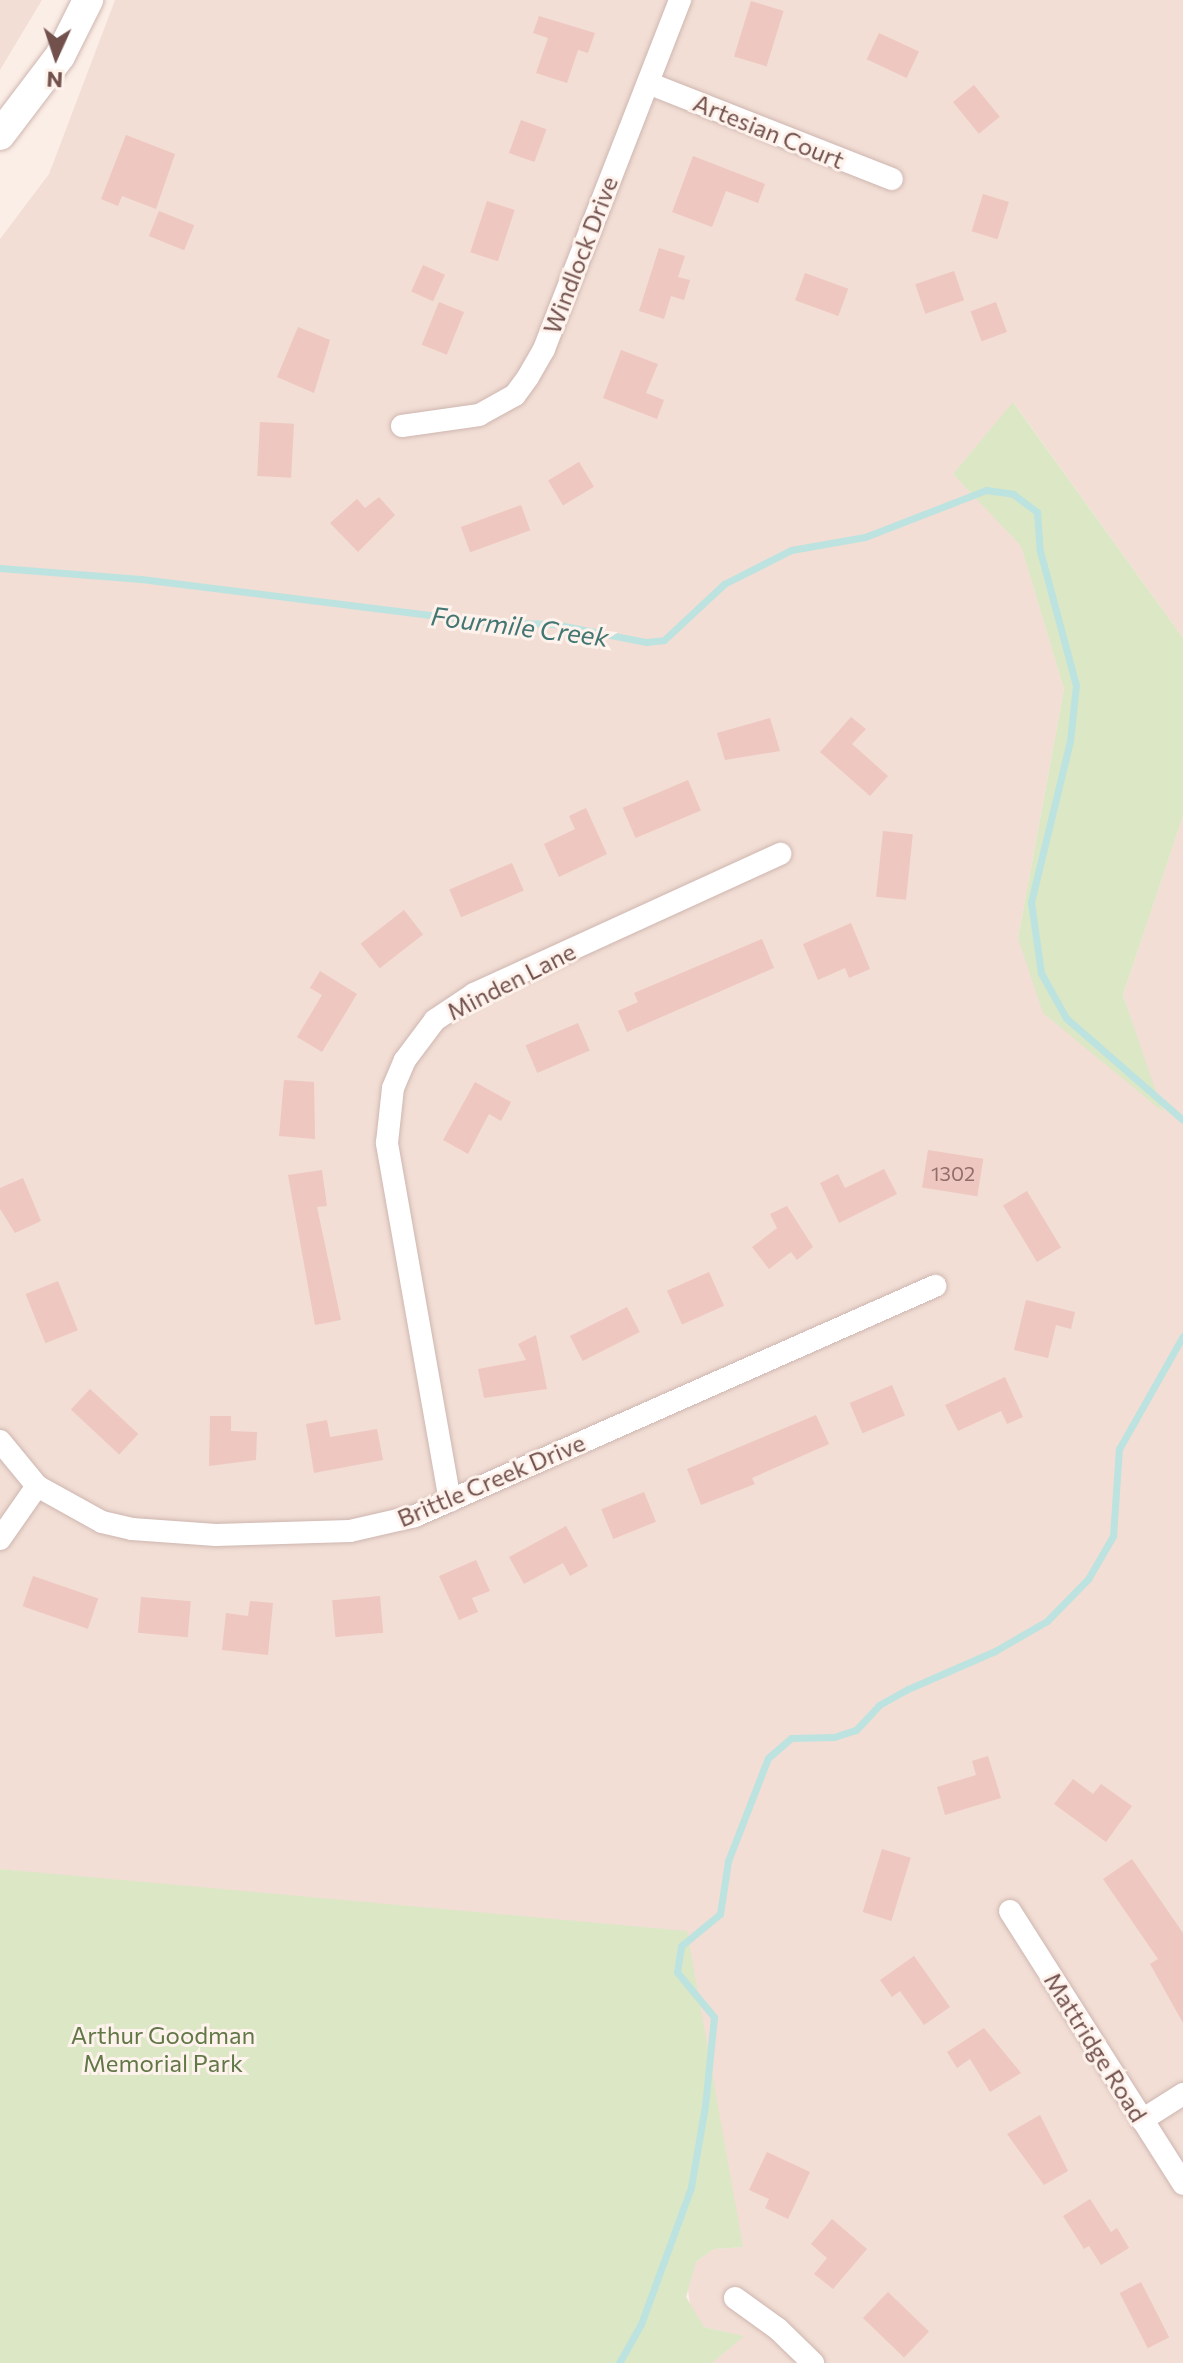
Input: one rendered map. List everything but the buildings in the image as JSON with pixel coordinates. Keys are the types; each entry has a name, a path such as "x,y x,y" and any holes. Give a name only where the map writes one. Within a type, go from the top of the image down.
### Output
{"main road":[{"path":"0,135 60,56 88,0"}],"street":[{"name":"Windlock Drive","path":"402,426 479,415 515,395 528,377 680,0"},
{"name":"Artesian Court","path":"648,83 892,179"},
{"name":"Minden Lane","path":"450,1501 387,1143 393,1088 405,1060 435,1020 474,994 780,854"},
{"name":"Brittle Creek Drive","path":"0,1441 37,1486 102,1522 132,1529 216,1535 350,1531 415,1516 935,1286"},
{"path":"0,1539 37,1486"},
{"name":"Mattridge Road","path":"1010,1911 1183,2184"},
{"path":"1142,2120 1183,2094"},
{"path":"735,2298 778,2329 813,2363"}],"shaded area":[{"path":"0,0 42,0 0,70"},
{"path":"115,0 1183,0 1183,638 1014,403 953,474 1021,545 1064,689 1018,938 1161,1111 1123,995 1183,816 1183,2363 712,2363 743,2336 704,2327 691,2311 687,2282 696,2262 714,2249 742,2247 201,1890 0,1869 0,239 49,174"}],"green space":[{"path":"1013,402 1183,638 1183,816 1123,995 1163,1112 1043,1013 1018,938 1064,689 1021,546 953,474"},
{"name":"Arthur Goodman Memorial Park","path":"0,1869 687,1931 743,2247 714,2249 696,2262 686,2297 704,2327 744,2336 712,2363 0,2363"}],"waterway":[{"name":"Fourmile Creek","path":"0,568 141,579 484,622 554,624 646,642 664,640 724,584 791,550 865,537 986,490 1013,494 1037,512 1040,551 1076,685 1070,741 1031,902 1041,973 1066,1018 1183,1120"},
{"path":"619,2363 641,2324 691,2187 705,2106 714,2017 677,1972 681,1946 720,1914 728,1861 768,1758 791,1738 834,1737 856,1730 879,1705 995,1651 1047,1621 1088,1579 1113,1536 1119,1449 1183,1336"}]}
